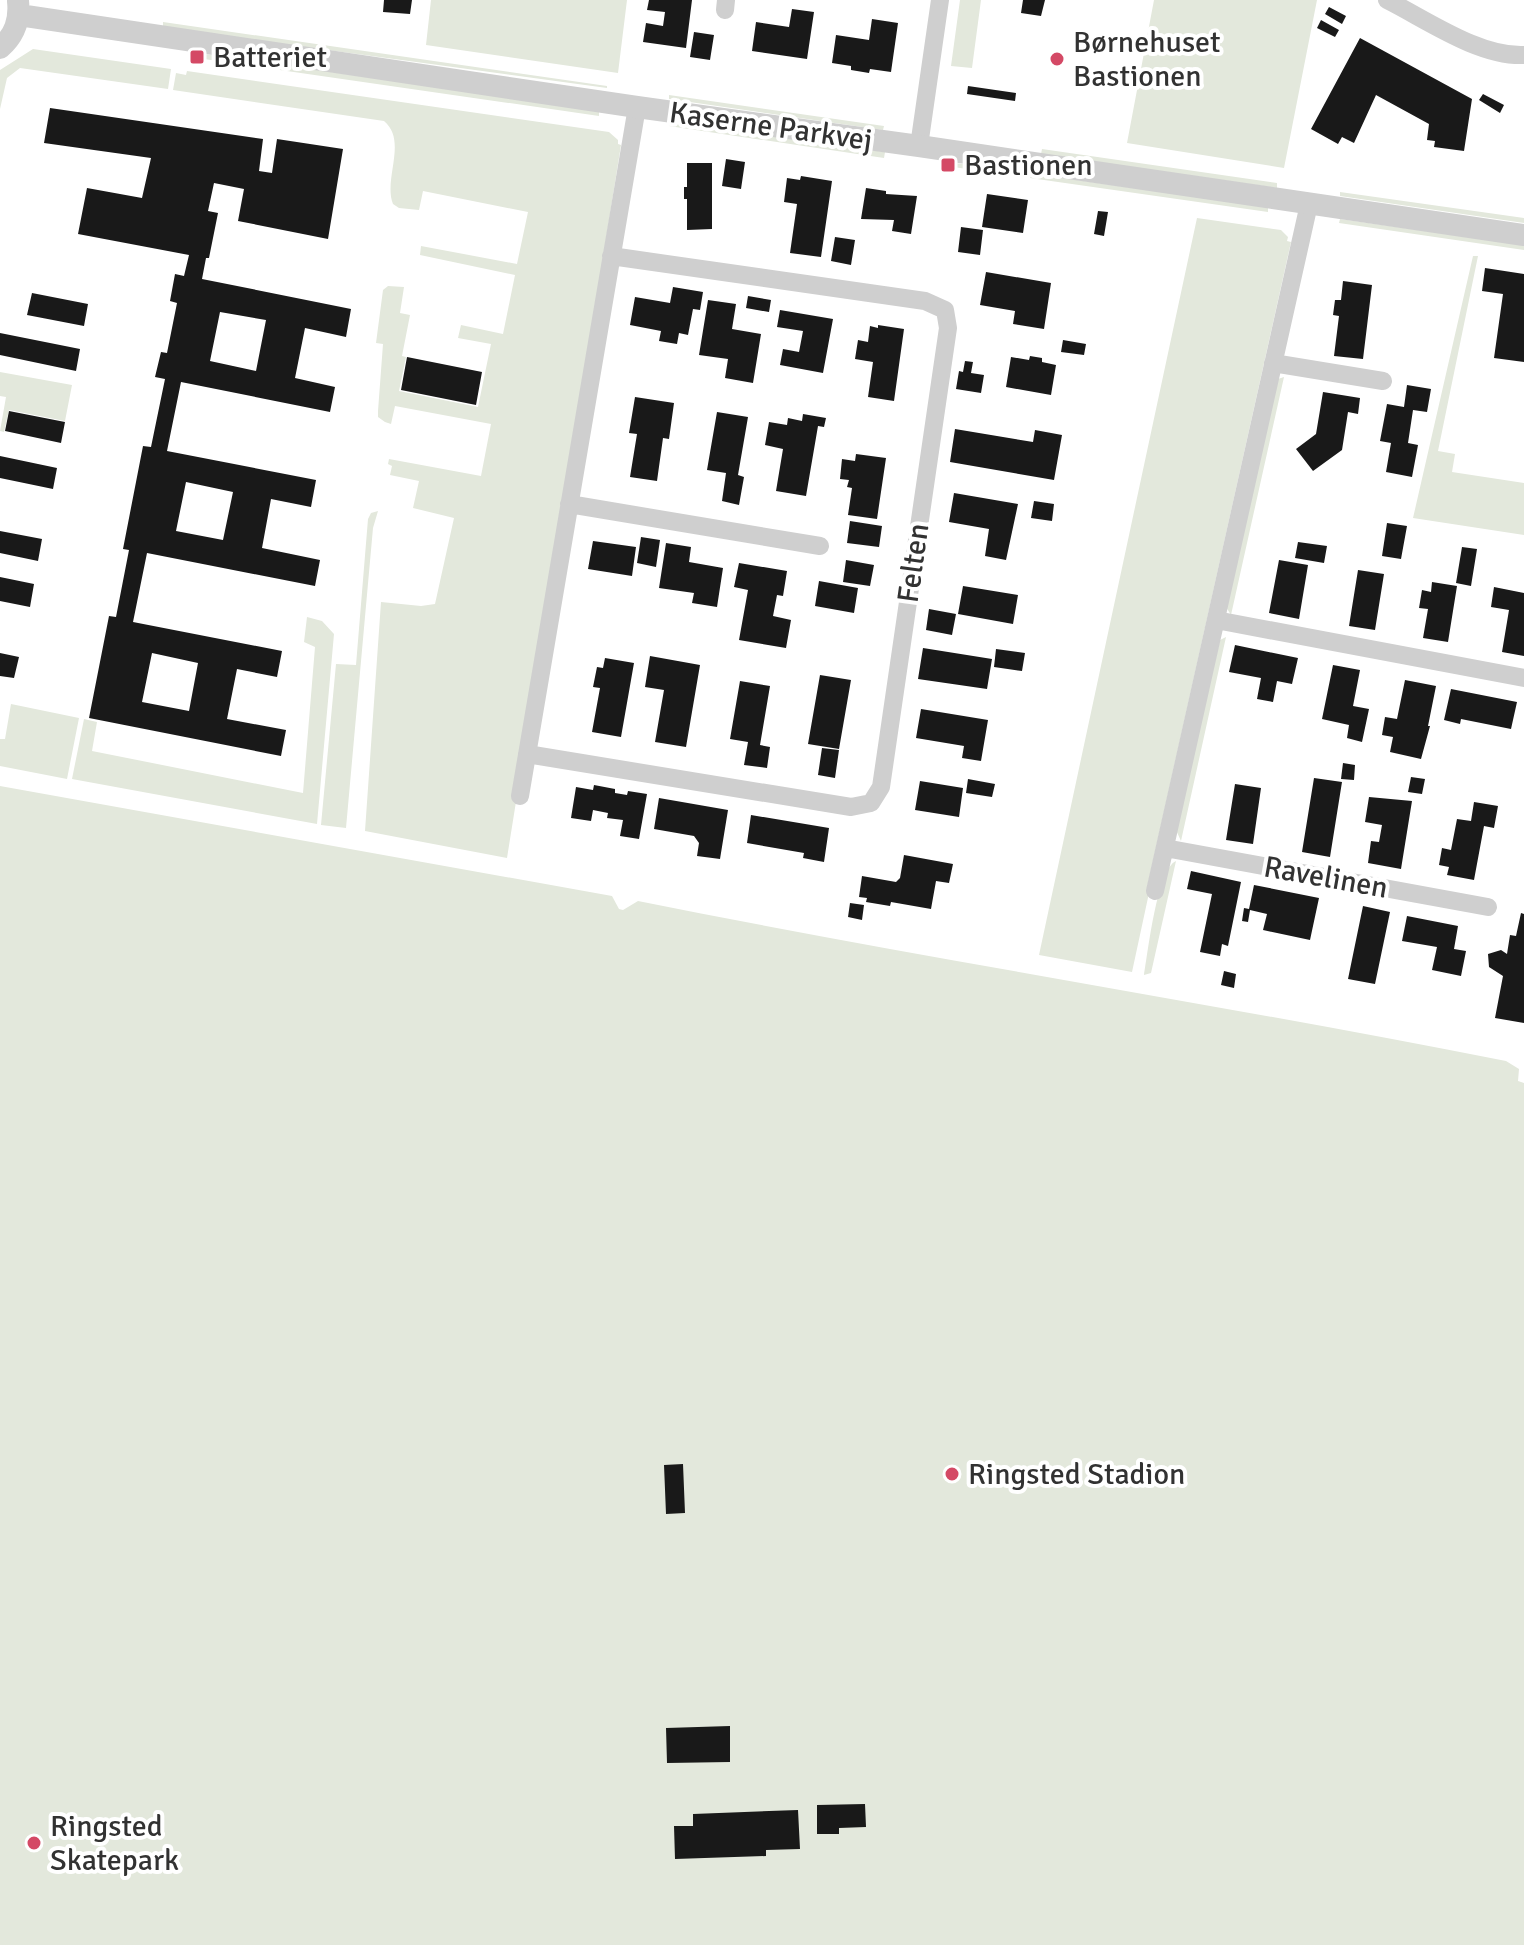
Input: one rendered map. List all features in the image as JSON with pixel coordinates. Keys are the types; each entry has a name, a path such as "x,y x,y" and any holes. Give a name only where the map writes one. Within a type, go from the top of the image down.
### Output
{"street":[{"path":"919,146 940,0"},
{"path":"1387,0 1487,51 1524,55"},
{"path":"0,48 15,30 18,7"},
{"name":"Kaserne Parkvej","path":"18,7 637,107 1524,235"},
{"path":"520,796 637,107"},
{"path":"1155,891 1309,204"},
{"name":"Felten","path":"527,754 851,807 871,803 881,787 948,328 945,310 925,301 611,256"},
{"path":"1273,363 1383,381"},
{"path":"569,504 820,546"},
{"path":"1216,620 1524,678"},
{"name":"Ravelinen","path":"1165,848 1488,907"}],"shaded area":[{"path":"431,0 627,0 618,73 426,45"},
{"path":"960,0 981,0 972,68 951,66"},
{"path":"1154,0 1317,0 1284,168 1127,143"},
{"path":"163,22 607,88 210,34 163,26"},
{"path":"33,49 171,69 168,89 20,68 7,78 0,109 0,70"},
{"path":"197,53 599,110 599,116 197,58"},
{"path":"187,71 609,132 621,145 507,858 365,831 381,602 421,606 435,604 454,518 413,508 419,481 390,475 392,466 388,464 389,459 481,476 491,424 395,406 391,424 385,422 378,417 383,344 376,343 383,290 388,286 404,287 400,313 410,315 399,391 478,407 491,344 458,338 461,325 503,334 515,275 420,255 421,246 517,264 528,212 423,191 419,210 399,208 393,204 391,194 394,139 384,121 173,90 176,73 186,75"},
{"path":"669,95 884,126 883,130 669,99"},
{"path":"671,122 885,152 884,158 669,126"},
{"path":"1042,149 1277,183 1277,188 1041,154"},
{"path":"948,162 1268,207 1268,212 946,166"},
{"path":"1340,192 1524,218 1524,223 1340,196"},
{"path":"1197,218 1281,230 1288,237 1287,241 1291,242 1146,892 1149,893 1132,972 1039,955"},
{"path":"1340,219 1524,245 1524,250 1339,223"},
{"path":"1473,256 1478,256 1438,451 1455,454 1452,472 1524,483 1524,535 1413,518"},
{"path":"0,372 72,385 65,421 9,410 4,432 0,431 6,397 0,396"},
{"path":"1284,377 1231,615 1226,607 1278,379"},
{"path":"378,511 373,528 346,828 321,825 336,664 356,665 368,519 371,513"},
{"path":"307,617 322,621 334,634 317,824 72,779 84,719 97,722 92,751 303,793 315,647 304,642"},
{"path":"1226,637 1181,841 1176,830 1220,640"},
{"path":"11,704 79,718 67,779 0,766 0,739 5,739"},
{"path":"0,786 612,896 619,909 623,910 638,901 1398,1040 1506,1061 1519,1069 1518,1081 1524,1083 1524,1945 0,1945"},
{"path":"1176,861 1151,973 1144,975 1159,895 1169,867"}],"building":[{"path":"384,0 412,0 410,14 383,12"},
{"path":"649,0 692,0 686,48 643,42 646,23 663,26 665,12 647,10"},
{"path":"1023,0 1045,0 1041,16 1021,13"},
{"path":"1329,7 1346,16 1342,24 1325,14"},
{"path":"792,9 814,12 807,59 752,51 756,22 789,27"},
{"path":"872,19 898,23 891,72 870,69 869,73 832,63 836,35 869,40"},
{"path":"1321,20 1339,30 1335,37 1317,28"},
{"path":"694,32 714,35 710,60 690,57"},
{"path":"1360,38 1472,99 1464,151 1434,147 1435,141 1427,140 1429,124 1376,95 1354,143 1342,137 1338,144 1311,129"},
{"path":"968,86 1016,93 1015,101 967,94"},
{"path":"1483,94 1504,105 1500,113 1479,100"},
{"path":"50,108 263,139 259,171 272,173 277,139 343,149 328,239 238,221 244,189 214,183 208,211 218,213 202,279 351,309 346,337 305,328 295,378 335,387 330,412 181,382 167,451 316,480 311,507 271,499 262,548 320,560 315,586 147,553 133,622 282,651 277,677 237,669 227,719 286,730 281,756 89,718 109,616 116,617 129,550 123,549 143,446 151,447 165,379 155,377 161,352 167,353 177,303 170,301 175,274 184,276 189,255 78,234 87,188 142,198 151,158 44,143","holes":["220,312 266,320 256,371 210,361","186,482 233,492 223,540 176,531","152,653 198,663 189,711 142,702"]},
{"path":"726,159 745,162 741,189 722,186"},
{"path":"687,163 712,163 712,229 687,230 684,187 687,187"},
{"path":"801,176 832,181 821,257 790,253 797,204 784,202 787,178 800,180"},
{"path":"866,188 886,191 886,194 917,196 911,234 892,231 894,220 861,219"},
{"path":"987,194 1028,200 1023,233 982,227"},
{"path":"1098,211 1108,212 1104,236 1094,234"},
{"path":"961,227 983,230 980,255 958,252"},
{"path":"835,237 855,240 851,265 831,261"},
{"path":"1485,268 1524,274 1524,362 1494,358 1503,294 1482,291"},
{"path":"986,272 1051,283 1044,329 1013,324 1015,311 980,305"},
{"path":"1343,281 1372,285 1363,359 1334,356 1339,316 1333,315 1335,300 1341,300"},
{"path":"673,287 703,292 700,310 693,309 688,335 679,333 677,344 659,341 661,331 630,325 635,297 670,303"},
{"path":"32,293 88,304 84,326 27,315"},
{"path":"748,296 771,300 769,312 746,308"},
{"path":"708,300 736,304 732,329 761,334 753,383 725,378 728,359 699,355"},
{"path":"780,310 833,319 823,373 780,365 783,349 799,352 803,331 777,327"},
{"path":"878,325 904,329 894,401 868,397 873,362 855,359 858,340 868,342 870,326 878,328"},
{"path":"0,333 80,349 76,371 0,355"},
{"path":"1063,340 1086,344 1084,355 1061,352"},
{"path":"1030,356 1056,365 1051,395 1006,387 1011,357 1029,360"},
{"path":"407,357 482,372 476,405 401,390"},
{"path":"965,361 973,362 971,373 984,375 981,393 956,389 959,371 963,372"},
{"path":"1407,385 1431,389 1427,412 1413,410 1408,443 1418,445 1412,477 1386,472 1391,443 1380,441 1387,404 1404,407"},
{"path":"1323,392 1360,398 1358,414 1348,412 1342,450 1313,471 1296,449 1316,434"},
{"path":"635,397 674,403 669,439 663,438 657,481 630,477 637,434 629,433"},
{"path":"9,411 65,422 61,443 5,431"},
{"path":"717,412 748,417 738,475 744,477 739,505 722,501 726,473 707,470"},
{"path":"803,414 826,418 824,427 818,426 806,496 776,491 783,449 765,445 769,422 787,425 788,418 802,421"},
{"path":"955,429 1033,442 1035,430 1062,435 1054,480 950,462"},
{"path":"856,454 886,458 877,519 848,515 852,488 847,487 849,480 840,479 842,459 855,461"},
{"path":"0,456 57,468 53,489 0,478"},
{"path":"954,493 1018,504 1006,560 985,556 989,529 949,522"},
{"path":"1034,501 1054,504 1052,521 1031,518"},
{"path":"850,521 882,526 879,547 847,543"},
{"path":"1387,523 1407,526 1401,559 1382,556"},
{"path":"0,531 42,539 38,561 0,553"},
{"path":"641,537 660,540 656,567 637,563"},
{"path":"593,541 636,547 632,576 588,569"},
{"path":"1298,542 1327,546 1324,563 1295,558"},
{"path":"666,543 691,547 689,562 723,568 717,607 692,603 694,593 659,588"},
{"path":"1462,547 1477,549 1471,586 1456,583"},
{"path":"846,560 874,565 870,586 843,582"},
{"path":"1279,560 1308,565 1299,619 1269,613"},
{"path":"739,563 787,571 783,596 777,595 773,616 791,620 786,648 739,640 748,590 734,587"},
{"path":"1358,570 1384,574 1375,630 1349,626"},
{"path":"0,577 34,584 30,607 0,601"},
{"path":"819,581 858,588 854,613 815,606"},
{"path":"1432,582 1457,586 1448,642 1423,638 1428,609 1419,608 1422,590 1431,592"},
{"path":"963,586 1018,595 1013,624 958,614"},
{"path":"1494,587 1524,593 1524,656 1502,652 1509,610 1491,607"},
{"path":"929,609 956,614 952,635 926,630"},
{"path":"1235,645 1298,658 1292,684 1277,681 1273,702 1257,699 1261,678 1229,672"},
{"path":"923,648 992,659 987,689 918,679"},
{"path":"996,649 1025,653 1022,671 994,667"},
{"path":"0,653 19,657 14,678 0,676"},
{"path":"650,656 700,665 686,747 655,742 664,690 645,687"},
{"path":"605,658 634,663 621,737 592,732 600,688 593,687 597,667 603,668"},
{"path":"1333,665 1360,670 1353,706 1369,709 1362,742 1347,738 1349,725 1322,719"},
{"path":"820,675 851,680 839,749 808,744"},
{"path":"1405,680 1436,686 1421,759 1390,752 1393,737 1382,735 1385,717 1397,719"},
{"path":"740,681 770,686 760,745 770,747 767,768 744,765 748,742 730,739"},
{"path":"1451,689 1517,702 1511,729 1461,719 1460,724 1444,720"},
{"path":"921,709 988,720 981,761 962,758 964,746 916,738"},
{"path":"822,748 839,750 835,778 818,775"},
{"path":"1343,763 1355,765 1354,780 1341,779"},
{"path":"1411,777 1425,779 1422,794 1408,792"},
{"path":"1314,778 1342,782 1330,857 1302,852"},
{"path":"968,779 995,784 992,797 966,793"},
{"path":"920,781 963,788 959,817 915,810"},
{"path":"1235,784 1261,788 1253,844 1226,840"},
{"path":"594,785 615,789 615,793 627,795 628,791 647,794 639,839 620,836 623,820 607,818 608,813 593,810 591,821 571,818 576,787 593,790"},
{"path":"1369,797 1412,801 1401,869 1368,863 1371,841 1379,842 1382,825 1365,822"},
{"path":"659,798 728,810 720,859 697,856 699,843 694,836 654,829"},
{"path":"1474,802 1498,806 1494,828 1484,826 1474,880 1447,875 1449,867 1439,865 1442,848 1451,850 1457,819 1471,821"},
{"path":"751,815 829,828 824,862 803,858 804,853 747,843"},
{"path":"904,855 953,864 949,883 936,881 931,909 891,902 890,906 866,902 867,898 859,897 862,876 896,882 900,878"},
{"path":"1191,871 1241,882 1228,946 1222,944 1220,956 1200,952 1212,894 1187,889"},
{"path":"1254,885 1319,898 1310,940 1263,930 1267,914 1250,910 1248,922 1242,921 1244,908 1249,909"},
{"path":"850,903 864,905 862,920 848,917"},
{"path":"1363,906 1390,912 1375,984 1348,979"},
{"path":"1521,913 1524,914 1524,1023 1495,1018 1503,976 1489,967 1488,954 1501,950 1507,954 1510,935 1516,936"},
{"path":"1407,916 1458,926 1454,949 1466,951 1461,976 1432,970 1437,947 1402,941"},
{"path":"1224,971 1236,974 1234,988 1221,985"},
{"path":"683,1464 685,1513 666,1514 664,1465"},
{"path":"730,1726 730,1762 667,1763 666,1728"},
{"path":"865,1804 866,1827 839,1828 839,1834 817,1834 817,1805"},
{"path":"798,1810 800,1849 766,1850 766,1856 675,1859 674,1826 693,1826 693,1814"}],"place":[{"name":"Batteriet","path":"197,57"},
{"name":"Børnehuset Bastionen","path":"1057,59"},
{"name":"Bastionen","path":"948,165"},
{"name":"Ringsted Stadion","path":"952,1474"},
{"name":"Ringsted Skatepark","path":"34,1843"}]}
